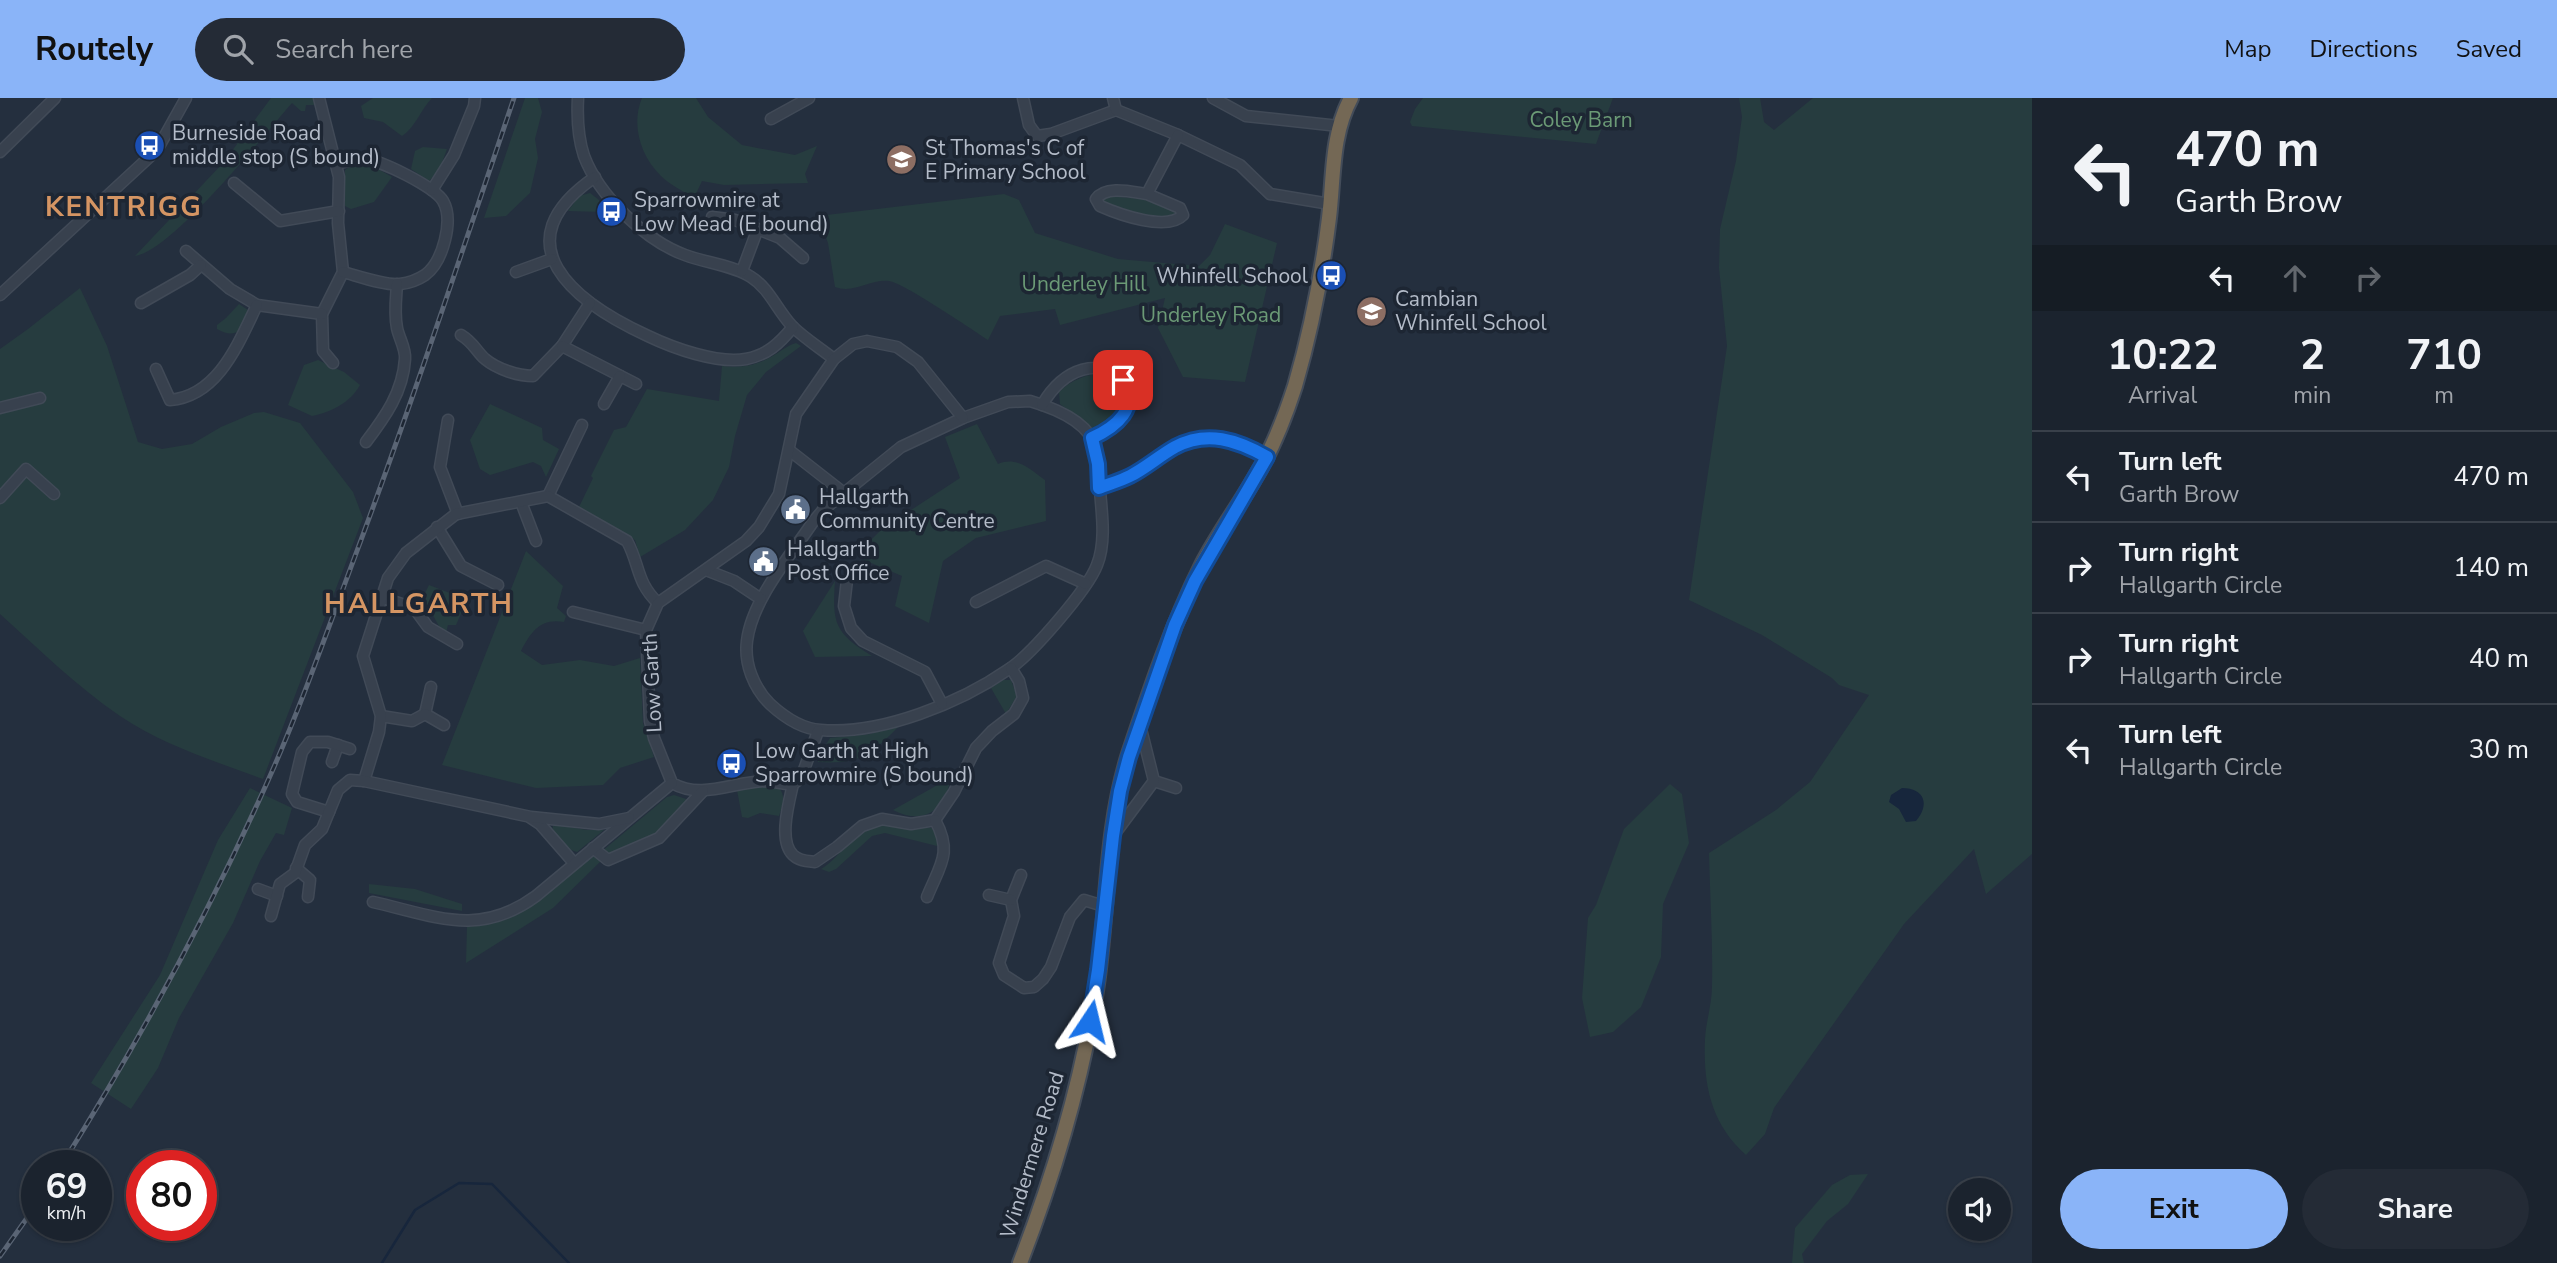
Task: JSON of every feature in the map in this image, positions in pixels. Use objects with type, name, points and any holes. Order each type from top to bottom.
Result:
[{"type":"highway","name":"Windermere Road","points":[[1020,1263],[1054,1171],[1074,1096],[1096,990],[1120,791],[1175,625],[1203,564],[1278,435],[1302,359],[1316,295],[1339,126],[1352,98]]},
{"type":"street","points":[[0,152],[55,98]]},
{"type":"street","points":[[0,295],[157,150],[186,98]]},
{"type":"street","points":[[319,98],[337,163],[343,272],[321,314],[323,351],[333,363]]},
{"type":"street","points":[[432,190],[454,155],[475,98]]},
{"type":"street","points":[[578,98],[579,133],[584,156],[595,177],[620,209],[651,237],[682,254],[741,271],[754,278],[793,327],[834,359]]},
{"type":"street","points":[[771,119],[809,98]]},
{"type":"street","points":[[1023,98],[1030,125],[1037,136],[1051,134],[1116,110],[1178,135],[1240,165],[1270,194],[1330,204]]},
{"type":"street","points":[[1113,98],[1116,110]]},
{"type":"street","points":[[1213,98],[1246,116],[1339,126]]},
{"type":"street","points":[[1147,194],[1178,135]]},
{"type":"street","points":[[337,163],[366,159],[403,173],[432,190],[444,202],[449,228],[439,256],[427,274],[411,282],[397,285],[343,272]]},
{"type":"street","points":[[595,177],[576,190],[561,207],[550,225],[549,242],[552,259],[564,278],[590,303],[634,330],[699,355],[742,360],[763,355],[779,344],[793,327]]},
{"type":"street","points":[[234,183],[280,221],[339,211]]},
{"type":"street","points":[[1110,190],[1147,194],[1180,208],[1183,215],[1170,221],[1129,219],[1100,206],[1096,199],[1099,194],[1110,190]]},
{"type":"street","points":[[712,217],[734,220],[779,238],[803,258]]},
{"type":"street","points":[[741,271],[757,231]]},
{"type":"street","points":[[186,251],[230,289],[257,305],[321,314]]},
{"type":"street","points":[[516,272],[552,259]]},
{"type":"street","points":[[141,303],[190,275],[201,265]]},
{"type":"street","points":[[366,442],[387,414],[398,390],[405,357],[397,326],[397,285]]},
{"type":"street","points":[[461,335],[474,343],[485,359],[520,376],[533,376],[562,346],[590,303]]},
{"type":"street","points":[[156,369],[170,400],[184,399],[198,392],[216,377],[237,347],[257,305]]},
{"type":"street","name":"Low Garth","points":[[672,783],[650,721],[646,630],[658,603],[746,541],[759,527],[779,494],[796,414],[834,359],[853,344],[867,341],[897,347],[918,362],[963,418]]},
{"type":"street","points":[[562,346],[636,384]]},
{"type":"street","points":[[1042,405],[1051,390],[1069,375],[1099,367],[1115,373],[1129,389],[1125,413],[1106,432],[1092,438]]},
{"type":"street","points":[[604,404],[620,376]]},
{"type":"street","points":[[0,408],[40,398]]},
{"type":"street","points":[[1030,401],[1075,421],[1092,438],[1098,464],[1102,546],[1097,565],[1058,621],[1011,668],[942,704],[900,720],[860,729],[818,731],[799,724],[780,713],[754,682],[748,662],[747,640],[761,599],[813,522],[844,492],[901,447],[963,418],[1008,402],[1030,401]]},
{"type":"street","points":[[448,420],[440,467],[458,514]]},
{"type":"street","points":[[548,496],[582,425]]},
{"type":"street","points":[[1099,488],[1130,476],[1177,446],[1199,438],[1225,439],[1254,449],[1267,457]]},
{"type":"street","points":[[789,450],[844,492]]},
{"type":"street","points":[[0,498],[26,469],[54,494]]},
{"type":"street","points":[[365,781],[379,732],[380,716],[363,656],[380,597],[388,578],[406,553],[437,527],[458,514],[548,496],[626,541],[633,552],[638,574],[647,592],[658,603]]},
{"type":"street","points":[[521,502],[536,541]]},
{"type":"street","points":[[437,527],[461,566],[498,585]]},
{"type":"street","points":[[976,602],[1046,566],[1086,584]]},
{"type":"street","points":[[860,568],[846,580],[844,606],[851,628],[863,641],[925,672],[942,704]]},
{"type":"street","points":[[706,570],[734,581],[761,599]]},
{"type":"street","points":[[380,597],[414,608],[428,627],[457,644]]},
{"type":"street","points":[[573,612],[646,630]]},
{"type":"street","points":[[793,784],[787,813],[786,843],[793,855],[802,860],[815,862],[821,859],[862,826],[882,820],[911,824],[935,820],[954,792],[976,748],[1014,714],[1023,698],[1019,681],[1011,668]]},
{"type":"street","points":[[380,716],[412,721],[425,714],[431,687]]},
{"type":"street","points":[[425,714],[444,725]]},
{"type":"street","points":[[1140,725],[1154,781]]},
{"type":"street","points":[[373,902],[460,921],[489,919],[517,909],[672,783],[691,792],[768,780],[793,784],[801,778],[818,731]]},
{"type":"street","points":[[330,812],[297,802],[292,794],[302,752],[310,742],[328,741],[350,749]]},
{"type":"street","points":[[332,762],[338,745]]},
{"type":"street","points":[[271,916],[280,884],[295,873],[305,845],[322,829],[338,790],[350,780],[531,817],[598,824],[629,818]]},
{"type":"street","points":[[1154,781],[1176,788]]},
{"type":"street","points":[[1113,836],[1154,781]]},
{"type":"street","points":[[593,848],[608,860],[653,842],[703,791]]},
{"type":"street","points":[[531,817],[574,863]]},
{"type":"street","points":[[927,897],[946,848],[944,836],[935,820]]},
{"type":"street","points":[[296,868],[310,880],[308,897]]},
{"type":"street","points":[[1021,875],[1011,900],[1014,916],[999,963],[1004,975],[1024,988],[1034,987],[1043,979],[1051,967],[1070,917],[1084,900],[1097,904],[1105,902]]},
{"type":"street","points":[[258,889],[277,896]]},
{"type":"street","points":[[989,895],[1011,900]]},
{"type":"green space","points":[[271,98],[313,98],[315,105],[306,105],[305,111],[301,111],[292,103],[194,213],[152,249],[135,256],[223,163]]},
{"type":"green space","points":[[373,98],[432,98],[411,128],[402,136],[383,122],[364,118],[361,106]]},
{"type":"green space","points":[[525,98],[538,98],[542,112],[535,139],[538,158],[530,193],[506,216],[484,218]]},
{"type":"green space","points":[[642,98],[696,98],[708,117],[742,145],[795,155],[817,146],[805,174],[808,183],[724,185],[702,181],[694,198],[672,185],[648,159],[639,139],[638,129],[637,118]]},
{"type":"green space","name":"Coley Barn","points":[[1423,98],[1613,98],[1596,144],[1412,126],[1410,122],[1415,109]]},
{"type":"green space","points":[[1739,98],[1760,98],[1764,122],[1774,130],[1813,98],[2032,98],[2032,854],[1986,894],[1974,849],[1904,924],[1774,1108],[1765,1134],[1746,1155],[1734,1143],[1717,1117],[1706,1072],[1705,1039],[1712,986],[1709,853],[1776,810],[1810,782],[1869,695],[1839,685],[1762,635],[1689,600],[1727,346],[1719,268],[1720,229],[1736,161],[1742,117]]},
{"type":"green space","points":[[423,147],[447,149],[439,171],[429,181],[411,169],[415,151]]},
{"type":"green space","points":[[367,166],[392,177],[374,202],[351,209],[345,206],[345,170],[349,167]]},
{"type":"green space","points":[[590,193],[599,200],[603,212],[568,211],[579,196]]},
{"type":"green space","points":[[1004,194],[1019,200],[1035,233],[1118,259],[1199,266],[1210,255],[1225,224],[1277,243],[1245,382],[1183,377],[1158,328],[1165,298],[1060,325],[1055,309],[1000,316],[988,340],[896,283],[882,281],[849,289],[835,287],[828,243],[818,216]]},
{"type":"green space","points":[[1104,197],[1144,199],[1176,212],[1175,216],[1129,214],[1104,203]]},
{"type":"green space","points":[[80,288],[107,346],[138,442],[162,449],[192,444],[221,427],[254,413],[264,412],[300,423],[353,492],[363,518],[263,779],[171,744],[120,716],[73,680],[0,614],[0,349]]},
{"type":"green space","points":[[239,304],[248,310],[241,328],[234,333],[217,329],[217,325]]},
{"type":"green space","points":[[796,343],[801,346],[766,372],[747,395],[729,467],[713,500],[685,530],[640,557],[635,540],[579,507],[614,430],[626,427],[647,389],[719,401],[722,366],[753,364]]},
{"type":"green space","points":[[318,360],[344,372],[360,385],[351,397],[339,406],[312,416],[288,405],[304,365]]},
{"type":"green space","points":[[1104,373],[1117,391],[1120,405],[1113,417],[1096,431],[1060,404],[1059,392],[1080,378]]},
{"type":"green space","points":[[490,404],[542,428],[543,440],[559,449],[546,477],[541,466],[533,462],[490,475],[480,469],[470,440]]},
{"type":"green space","points":[[977,424],[998,464],[1017,463],[1045,480],[1046,521],[976,538],[943,561],[929,623],[895,606],[902,576],[864,560],[860,551],[882,529],[960,478],[945,437]]},
{"type":"green space","points":[[526,551],[563,586],[557,608],[566,616],[564,622],[542,624],[521,651],[542,665],[580,660],[614,666],[640,658],[643,723],[654,757],[620,768],[603,785],[536,788],[442,765]]},
{"type":"green space","points":[[835,581],[834,608],[838,626],[850,641],[872,656],[815,657],[803,631]]},
{"type":"green space","points":[[429,585],[455,595],[452,603],[463,609],[456,625],[448,625],[446,633],[430,610],[422,613],[417,609]]},
{"type":"green space","points":[[1003,680],[1011,680],[1017,696],[1006,714],[991,688]]},
{"type":"green space","points":[[900,725],[864,756],[844,762],[818,762],[818,757],[830,738],[870,734]]},
{"type":"green space","points":[[950,778],[944,799],[932,812],[914,816],[893,810]]},
{"type":"green space","points":[[1670,784],[1682,794],[1689,843],[1663,904],[1661,957],[1641,1007],[1613,1032],[1590,1037],[1582,998],[1588,918],[1596,905],[1624,829]]},
{"type":"green space","points":[[766,785],[779,787],[783,794],[779,816],[760,813],[748,818],[742,817],[737,790]]},
{"type":"green space","points":[[250,788],[292,808],[284,835],[276,833],[260,861],[233,923],[179,1018],[158,1068],[131,1109],[91,1083],[160,975],[218,840]]},
{"type":"green space","points":[[674,795],[689,800],[653,838],[613,857],[601,852],[667,797]]},
{"type":"green space","points":[[883,823],[909,828],[933,828],[938,832],[941,847],[885,833],[872,836],[836,869],[829,872],[821,869],[860,832]]},
{"type":"green space","points":[[553,826],[604,830],[577,852],[568,849],[552,831]]},
{"type":"green space","points":[[595,853],[602,860],[553,908],[466,963],[467,926],[504,918],[536,901]]},
{"type":"green space","points":[[369,884],[415,889],[462,904],[462,911],[369,893]]},
{"type":"green space","points":[[1868,1174],[1848,1204],[1827,1221],[1802,1254],[1804,1263],[1792,1263],[1795,1228],[1832,1185],[1850,1175]]},
{"type":"water","points":[[1902,788],[1916,791],[1923,798],[1923,809],[1916,821],[1906,822],[1899,809],[1889,802],[1891,795]]},
{"type":"waterway","points":[[382,1263],[415,1210],[459,1183],[492,1184],[569,1263]]},
{"type":"railway","points":[[71,1150],[170,979],[220,883],[278,758],[393,450],[514,98]]},
{"type":"railway","points":[[0,1256],[21,1226]]},
{"type":"place","name":"Burneside Road middle stop (S bound)","points":[[149,145]]},
{"type":"place","name":"St Thomas's C of E Primary School","points":[[902,160]]},
{"type":"place","name":"Sparrowmire at Low Mead (E bound)","points":[[611,212]]},
{"type":"place","name":"Whinfell School","points":[[1331,276]]},
{"type":"place","name":"Cambian Whinfell School","points":[[1372,311]]},
{"type":"place","name":"Hallgarth Community Centre","points":[[796,509]]},
{"type":"place","name":"Hallgarth Post Office","points":[[764,561]]},
{"type":"place","name":"Low Garth at High Sparrowmire (S bound)","points":[[732,763]]},
{"type":"district","name":"KENTRIGG","points":[[124,207]]},
{"type":"district","name":"HALLGARTH","points":[[419,604]]},
{"type":"route","points":[[1090,1021],[1096,990],[1113,836],[1129,757],[1175,625],[1195,581],[1267,457],[1254,449],[1225,439],[1199,438],[1177,446],[1130,476],[1099,488],[1096,448],[1092,438],[1106,432],[1125,413],[1129,389],[1123,380]]},
{"type":"park label","name":"Underley Hill","points":[[1084,284]]},
{"type":"park label","name":"Underley Road","points":[[1211,315]]}]
